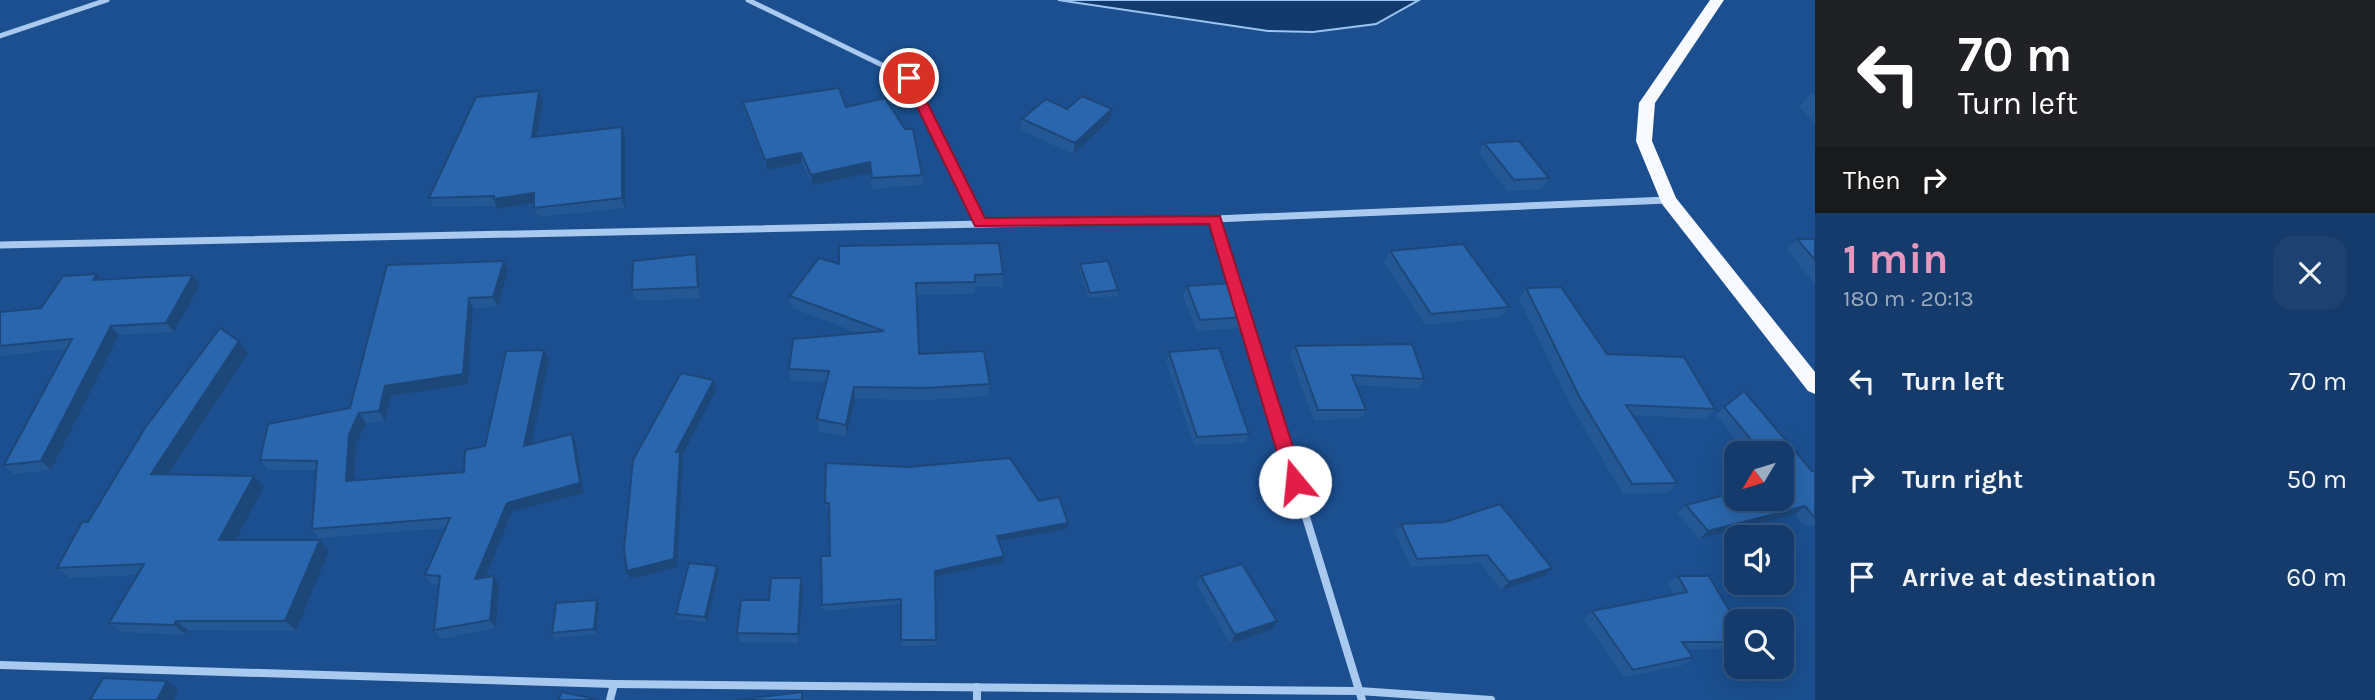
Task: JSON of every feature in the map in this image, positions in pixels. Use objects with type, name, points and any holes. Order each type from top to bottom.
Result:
[{"type":"highway","points":[[1717,0],[1647,103],[1644,141],[1668,200],[1815,386]]},
{"type":"street","points":[[0,36],[107,0]]},
{"type":"street","points":[[748,0],[909,78],[980,223]]},
{"type":"street","points":[[0,245],[1215,219],[1668,200]]},
{"type":"street","points":[[1215,219],[1361,696]]},
{"type":"street","points":[[0,665],[614,684],[977,688],[1491,700]]},
{"type":"street","points":[[610,700],[614,684]]},
{"type":"street","points":[[977,688],[977,700]]},
{"type":"water","points":[[1058,0],[1419,0],[1376,24],[1313,32],[1268,31]]},
{"type":"building","points":[[839,88],[846,107],[885,98],[905,129],[913,129],[922,175],[872,178],[870,162],[811,175],[801,153],[765,160],[743,102]]},
{"type":"building","points":[[539,91],[532,137],[622,127],[622,198],[534,208],[534,193],[494,199],[494,196],[429,198],[476,97]]},
{"type":"building","points":[[1082,96],[1112,109],[1075,143],[1022,119],[1046,99],[1067,109]]},
{"type":"building","points":[[1519,141],[1549,178],[1514,180],[1484,143]]},
{"type":"building","points":[[1797,239],[1815,239],[1815,260]]},
{"type":"building","points":[[999,243],[1003,274],[975,275],[975,282],[916,283],[919,354],[984,351],[990,384],[926,388],[854,387],[846,425],[817,419],[829,371],[789,369],[793,339],[884,331],[790,296],[819,258],[839,264],[839,246]]},
{"type":"building","points":[[1463,244],[1509,307],[1431,314],[1390,251]]},
{"type":"building","points":[[696,254],[698,287],[632,290],[633,261]]},
{"type":"building","points":[[504,261],[493,297],[469,298],[463,374],[385,386],[379,411],[359,413],[349,435],[346,481],[464,472],[465,450],[485,446],[506,351],[544,350],[524,446],[572,434],[580,483],[507,503],[475,579],[494,576],[490,620],[434,630],[440,576],[425,575],[450,518],[312,529],[317,461],[260,460],[268,424],[350,408],[387,265]]},
{"type":"building","points":[[1108,261],[1118,290],[1090,293],[1080,264]]},
{"type":"building","points":[[97,274],[93,280],[193,275],[166,323],[111,326],[41,461],[4,465],[72,339],[0,346],[0,312],[41,308],[63,276]]},
{"type":"building","points":[[1231,283],[1246,317],[1200,320],[1187,286]]},
{"type":"building","points":[[1561,287],[1607,354],[1684,357],[1715,409],[1626,405],[1677,483],[1632,484],[1579,396],[1526,288]]},
{"type":"building","points":[[220,328],[239,341],[151,474],[254,476],[219,540],[320,540],[285,621],[176,621],[174,625],[109,623],[144,564],[57,568],[82,522],[88,522],[145,428]]},
{"type":"building","points":[[1412,344],[1424,379],[1352,375],[1366,410],[1318,410],[1295,346]]},
{"type":"building","points":[[1219,348],[1249,434],[1197,437],[1169,352]]},
{"type":"building","points":[[681,373],[714,380],[676,452],[680,452],[674,559],[627,571],[624,549],[633,460]]},
{"type":"building","points":[[1744,391],[1786,441],[1752,441],[1724,407]]},
{"type":"building","points":[[1794,450],[1812,471],[1815,471],[1815,518],[1805,506],[1794,509]]},
{"type":"building","points":[[1010,458],[1039,501],[1059,497],[1068,523],[997,536],[1004,556],[935,571],[936,640],[901,640],[901,599],[822,605],[821,556],[830,556],[829,503],[825,503],[826,463],[908,467]]},
{"type":"building","points":[[1724,495],[1724,511],[1786,511],[1708,531],[1686,505]]},
{"type":"building","points":[[1500,504],[1552,568],[1509,582],[1487,555],[1417,559],[1401,524],[1445,522]]},
{"type":"building","points":[[689,563],[717,566],[705,617],[676,614]]},
{"type":"building","points":[[1242,564],[1277,621],[1235,635],[1201,576]]},
{"type":"building","points":[[1678,576],[1709,576],[1728,609],[1724,609],[1724,642],[1682,642],[1693,657],[1633,670],[1592,611],[1687,592]]},
{"type":"building","points":[[771,578],[801,578],[798,634],[737,633],[741,600],[769,600]]},
{"type":"building","points":[[597,600],[594,629],[552,633],[556,603]]},
{"type":"building","points":[[103,678],[167,681],[157,700],[90,700]]},
{"type":"building","points":[[562,692],[595,699],[558,700]]},
{"type":"building","points":[[802,692],[802,700],[736,700]]},
{"type":"route","points":[[909,78],[980,223],[1215,219],[1295,482]]}]
